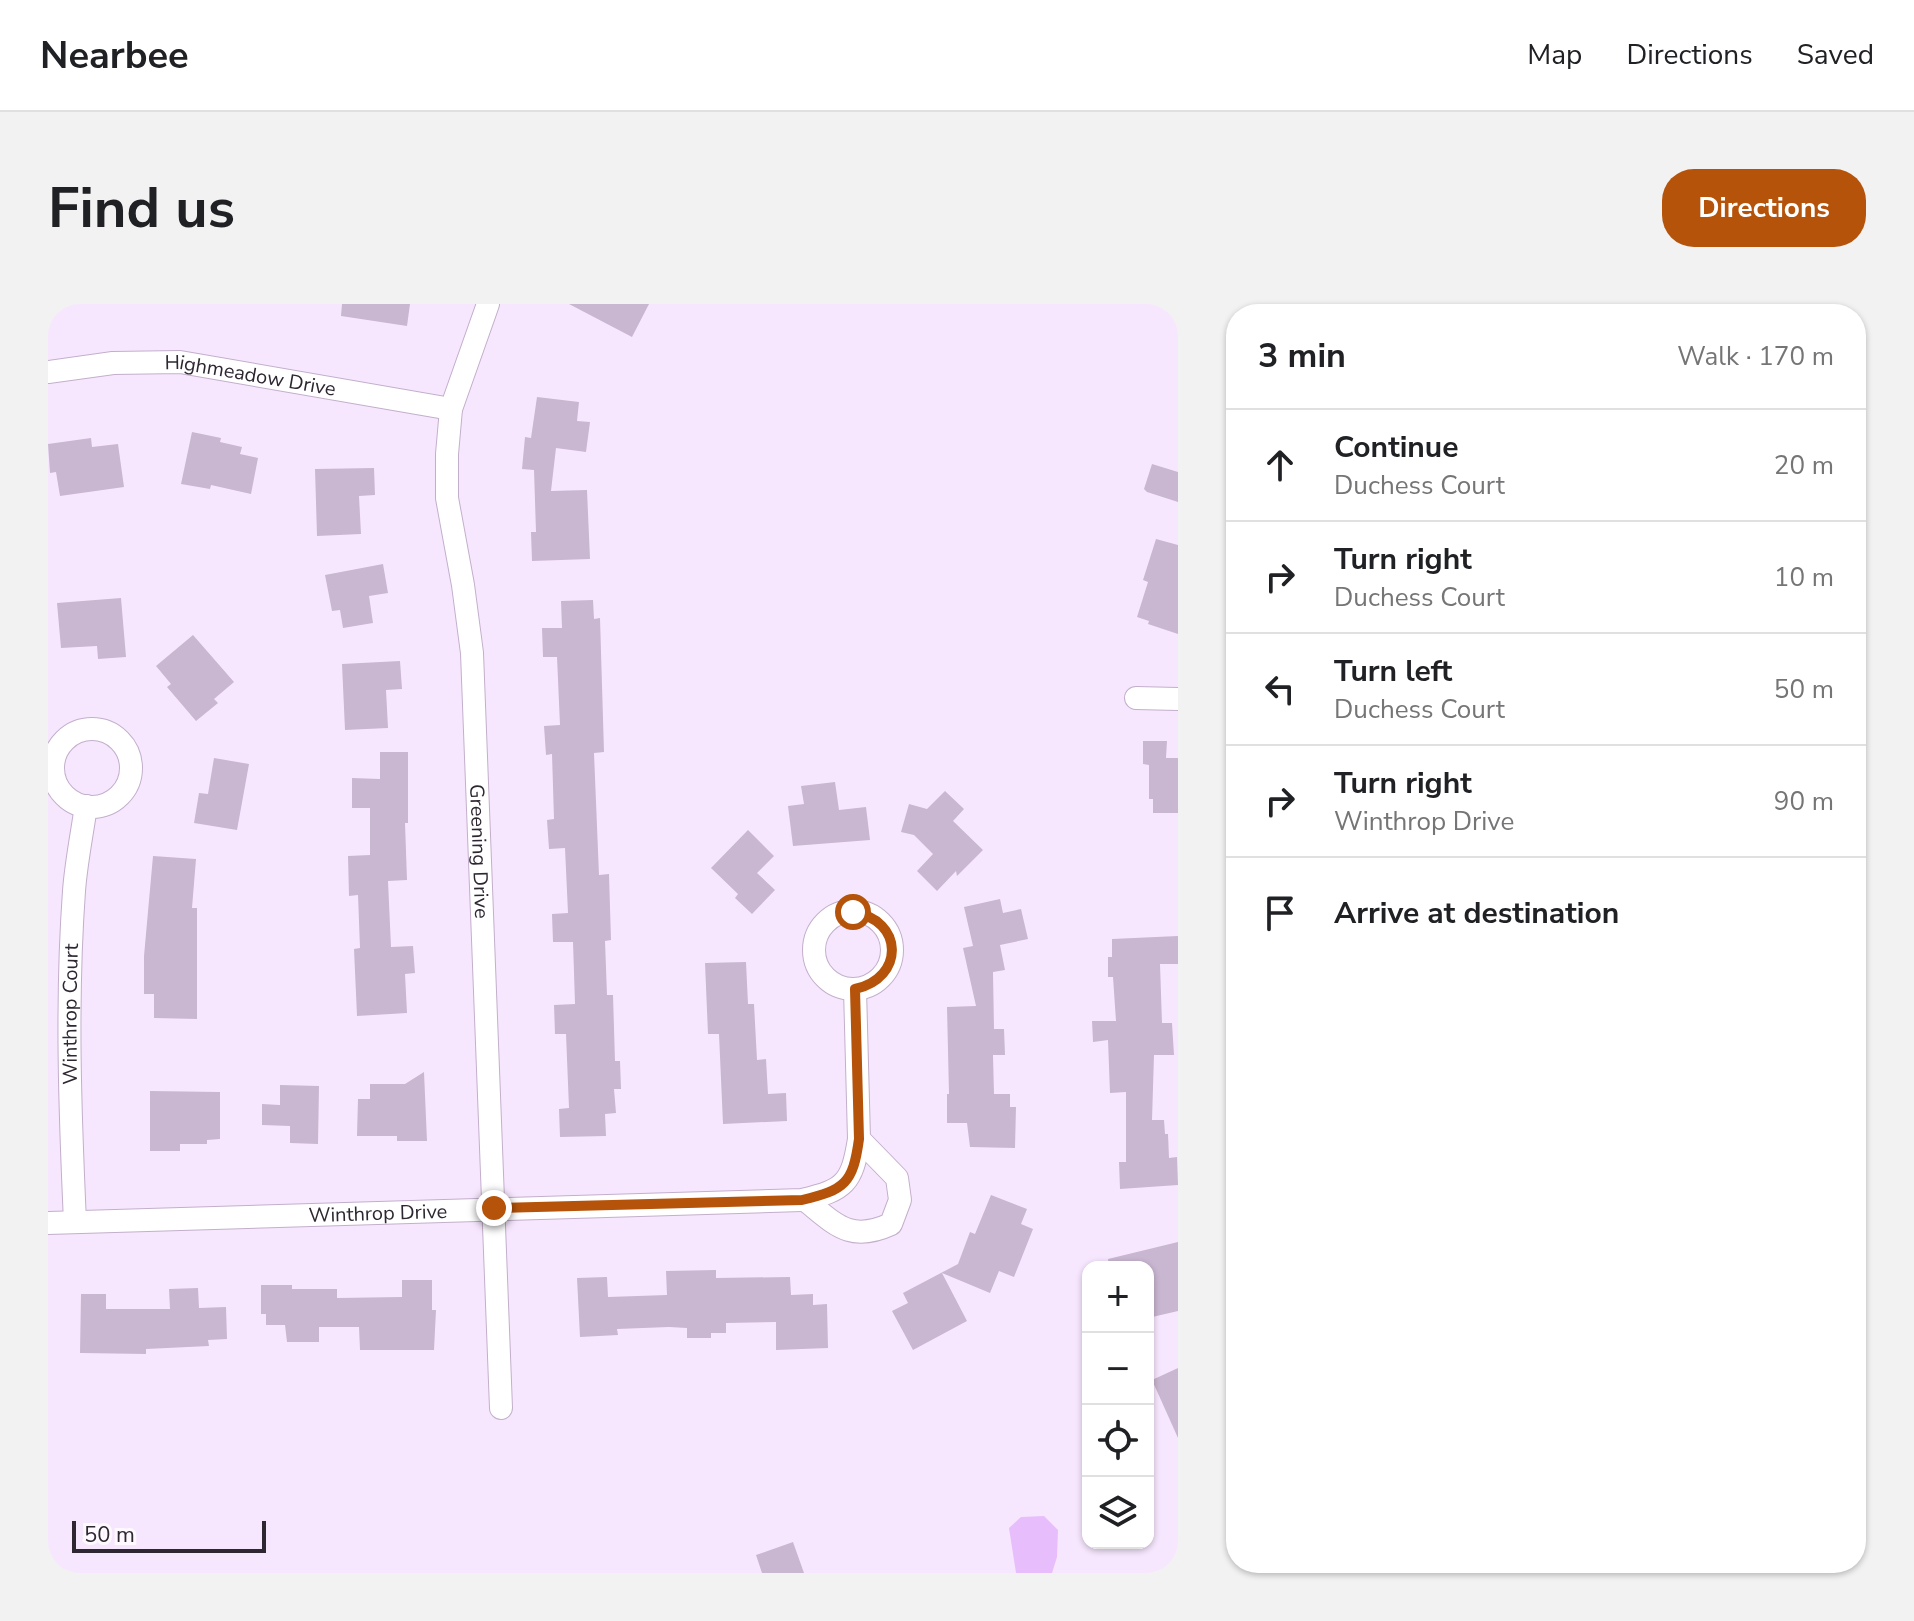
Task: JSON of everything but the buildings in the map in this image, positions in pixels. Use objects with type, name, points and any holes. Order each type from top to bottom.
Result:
[{"type":"street","name":"Greening Drive","points":[[488,304],[451,409],[447,498],[472,653],[501,1408]]},
{"type":"street","name":"Highmeadow Drive","points":[[48,372],[113,363],[180,362],[451,409]]},
{"type":"street","points":[[1136,698],[1178,699]]},
{"type":"street","name":"Winthrop Court","points":[[75,1222],[70,957],[74,888],[86,806]]},
{"type":"street","points":[[805,1200],[843,1231],[877,1231],[891,1224],[900,1200],[897,1178],[859,1139],[855,989]]},
{"type":"street","name":"Winthrop Drive","points":[[48,1223],[805,1200],[829,1194],[848,1180],[856,1161],[859,1139]]},
{"type":"shaded area","points":[[1044,1516],[1058,1530],[1057,1557],[1052,1573],[1016,1573],[1009,1528],[1021,1517]]},
{"type":"route","points":[[494,1208],[802,1200],[829,1194],[848,1180],[856,1161],[859,1139],[855,989],[880,979],[892,956],[892,943],[887,930],[867,914],[853,912]]}]
